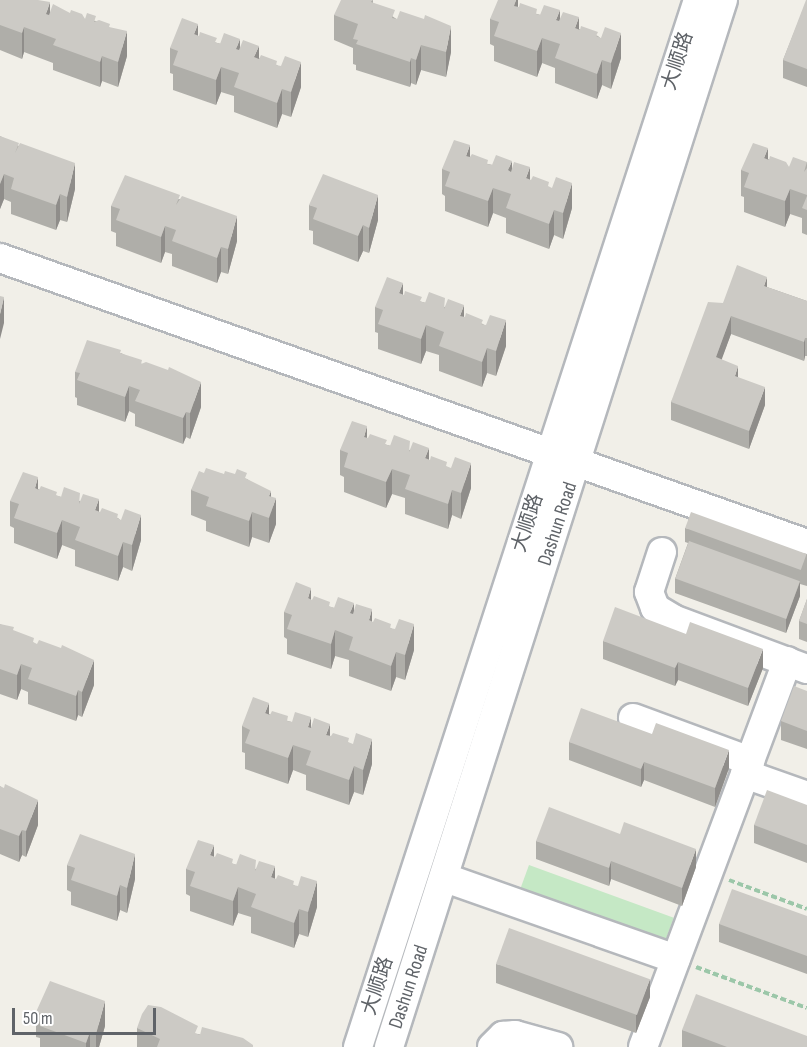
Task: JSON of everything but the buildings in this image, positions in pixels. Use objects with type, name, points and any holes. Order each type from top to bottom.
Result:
[{"type":"street","name":"大顺路","points":[[358,1047],[698,0]]},
{"type":"street","name":"Dashun Road","points":[[389,1047],[579,460],[723,0]]},
{"type":"street","points":[[0,258],[579,460],[807,544]]},
{"type":"street","points":[[643,1047],[748,767],[797,665],[673,619],[655,608],[649,592],[662,552]]},
{"type":"street","points":[[633,718],[748,767],[807,796]]},
{"type":"street","points":[[454,881],[676,960]]},
{"type":"street","points":[[492,1047],[503,1036],[515,1035],[558,1047]]},
{"type":"path","points":[[709,872],[807,909]]},
{"type":"path","points":[[676,960],[807,1008]]},
{"type":"green space","points":[[529,865],[674,918],[662,949],[518,896]]}]
